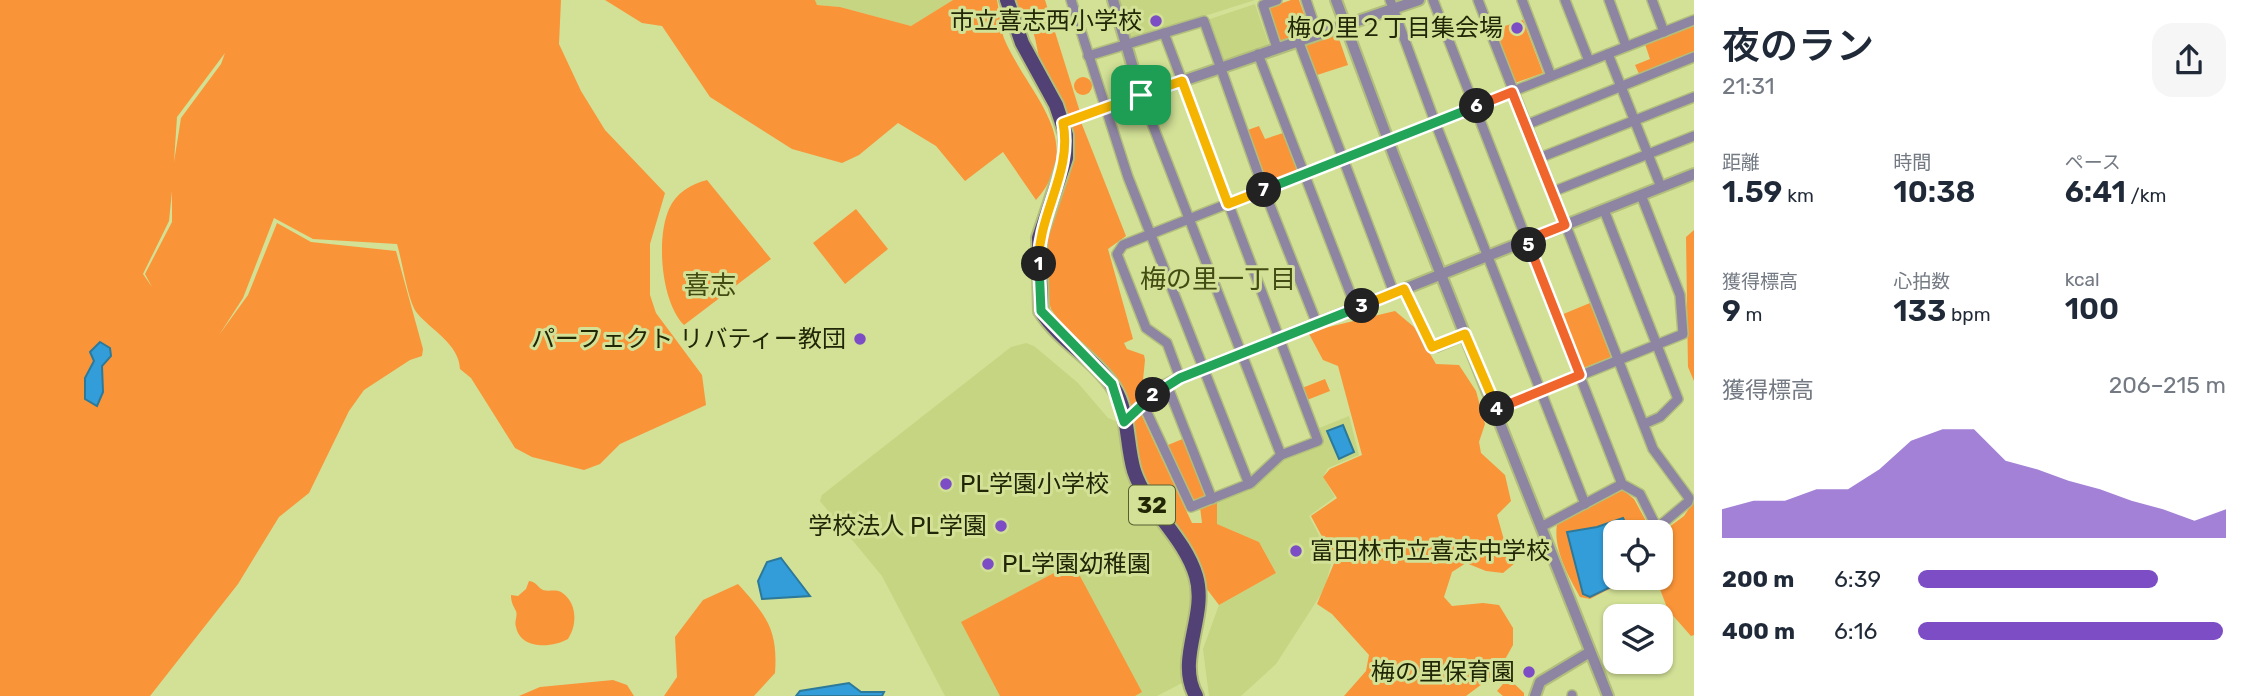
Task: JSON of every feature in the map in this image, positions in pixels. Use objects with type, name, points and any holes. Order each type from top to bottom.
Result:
[{"type":"main road","name":"32","points":[[1007,0],[1022,43],[1063,123],[1066,158],[1038,246],[1041,311],[1112,384],[1140,485],[1184,549],[1197,580],[1200,605],[1189,660],[1189,675],[1196,696]]},
{"type":"street","points":[[1071,0],[1104,108],[1249,484]]},
{"type":"street","points":[[1113,0],[1141,95],[1281,455]]},
{"type":"street","points":[[1277,48],[1263,5],[1278,0]]},
{"type":"street","points":[[1306,0],[1317,33]]},
{"type":"street","points":[[1336,0],[1388,141],[1608,696]]},
{"type":"street","points":[[1063,123],[1345,24],[1392,4],[1419,0]]},
{"type":"street","points":[[1433,0],[1622,484],[1640,494],[1657,528],[1688,502],[1686,492],[1653,449],[1478,0]]},
{"type":"street","points":[[1522,0],[1551,76]]},
{"type":"street","points":[[1565,0],[1589,61]]},
{"type":"street","points":[[1609,0],[1626,46]]},
{"type":"street","points":[[1652,0],[1664,32]]},
{"type":"street","points":[[1392,4],[1434,122],[1585,504]]},
{"type":"street","points":[[1180,378],[1167,343],[1146,328],[1117,254],[1123,245],[1694,20]]},
{"type":"street","points":[[1088,56],[1204,21],[1264,190],[1317,324]]},
{"type":"street","points":[[1143,404],[1191,507],[1249,484],[1281,455],[1318,441],[1164,33]]},
{"type":"street","points":[[1298,40],[1341,159],[1399,291],[1432,347],[1465,334]]},
{"type":"street","points":[[1258,54],[1302,174],[1356,308]]},
{"type":"street","points":[[1608,54],[1661,187]]},
{"type":"street","points":[[1526,125],[1694,57]]},
{"type":"street","points":[[1539,158],[1694,97]]},
{"type":"street","points":[[1552,192],[1694,136]]},
{"type":"street","points":[[1124,422],[1167,385],[1180,378],[1694,174]]},
{"type":"street","points":[[1495,410],[1683,334],[1680,295],[1642,195]]},
{"type":"street","points":[[1604,209],[1678,399],[1660,417],[1644,424]]},
{"type":"street","points":[[1167,385],[1212,499]]},
{"type":"street","points":[[1541,527],[1622,484]]},
{"type":"street","points":[[1535,696],[1541,682],[1590,652]]},
{"type":"shaded area","points":[[0,0],[561,0],[559,44],[581,91],[605,130],[665,193],[650,244],[650,295],[656,313],[702,375],[706,405],[620,444],[600,464],[584,470],[532,457],[515,448],[471,378],[460,369],[450,345],[417,313],[408,291],[397,244],[313,239],[274,218],[243,298],[219,335],[248,295],[277,223],[311,242],[396,251],[423,349],[422,356],[410,360],[364,390],[349,411],[309,493],[279,517],[238,584],[150,696],[0,696]],"holes":[[[225,53],[221,64],[181,118],[174,162],[177,117]],[[172,191],[172,222],[145,274],[152,287],[143,274],[169,221]]]},
{"type":"shaded area","points":[[605,0],[815,0],[817,5],[840,7],[911,26],[953,0],[997,0],[1004,38],[1050,120],[1056,139],[1056,159],[1050,179],[1036,200],[1003,152],[965,181],[936,146],[898,123],[859,155],[842,163],[792,149],[710,97],[662,26],[642,23]]},
{"type":"shaded area","points":[[815,0],[953,0],[911,26],[840,7],[817,5]]},
{"type":"shaded area","points":[[1013,0],[1045,0],[1080,112],[1068,117],[1042,67],[1029,24],[1017,14]]},
{"type":"shaded area","name":"市立喜志西小学校","points":[[1117,0],[1255,0],[1129,40]]},
{"type":"shaded area","points":[[1299,0],[1310,31],[1280,41],[1268,8]]},
{"type":"shaded area","points":[[1255,4],[1269,45],[1221,61],[1207,20]]},
{"type":"shaded area","points":[[1523,20],[1543,73],[1512,84],[1493,30]]},
{"type":"shaded area","points":[[1694,24],[1694,53],[1640,76],[1635,65],[1650,59],[1645,44]]},
{"type":"shaded area","points":[[1337,33],[1348,65],[1314,76],[1304,44]]},
{"type":"shaded area","points":[[1083,77],[1089,80],[1092,86],[1089,92],[1083,95],[1077,92],[1074,86],[1077,80]]},
{"type":"shaded area","points":[[1072,122],[1081,122],[1126,236],[1108,249],[1133,339],[1124,343],[1127,349],[1144,355],[1145,360],[1141,400],[1128,411],[1098,364],[1051,309],[1044,285],[1041,256],[1053,209],[1068,179],[1074,154]]},
{"type":"shaded area","points":[[1259,126],[1265,139],[1283,133],[1298,171],[1265,185],[1245,131]]},
{"type":"shaded area","points":[[707,180],[771,259],[684,325],[676,315],[666,286],[662,252],[665,221],[669,209],[680,194]]},
{"type":"shaded area","points":[[856,209],[888,249],[845,284],[813,243]]},
{"type":"shaded area","points":[[1694,230],[1694,381],[1688,367],[1686,237]]},
{"type":"shaded area","points":[[1590,303],[1611,357],[1581,369],[1561,315]]},
{"type":"shaded area","points":[[1395,311],[1414,327],[1436,364],[1459,365],[1476,391],[1485,424],[1479,442],[1481,453],[1505,475],[1511,501],[1497,515],[1504,540],[1514,549],[1515,563],[1503,573],[1486,571],[1466,563],[1452,572],[1444,597],[1452,606],[1483,603],[1499,605],[1513,628],[1513,645],[1498,672],[1466,696],[1344,696],[1366,671],[1369,655],[1332,614],[1317,604],[1335,561],[1311,516],[1337,498],[1323,477],[1330,469],[1362,455],[1338,366],[1323,360],[1308,332]]},
{"type":"shaded area","name":"学校法人 PL学園","points":[[1026,343],[1034,346],[1078,383],[1108,418],[1121,423],[1122,452],[1135,491],[1179,551],[1191,581],[1194,605],[1184,682],[1157,696],[945,696],[882,576],[820,501],[822,495],[1011,347]]},
{"type":"shaded area","points":[[1325,379],[1330,391],[1307,400],[1302,388]]},
{"type":"shaded area","points":[[1141,414],[1192,523],[1202,523],[1200,507],[1217,502],[1217,524],[1259,542],[1276,573],[1219,605],[1203,584],[1142,481],[1128,426]]},
{"type":"shaded area","name":"富田林市立喜志中学校","points":[[1349,416],[1359,455],[1328,468],[1323,477],[1335,497],[1309,516],[1332,560],[1325,588],[1276,664],[1241,696],[1209,696],[1203,649],[1219,605],[1276,573],[1259,542],[1217,524],[1217,502],[1250,488],[1281,458],[1321,442],[1317,429]]},
{"type":"shaded area","points":[[1185,438],[1206,496],[1192,501],[1168,445]]},
{"type":"shaded area","points":[[1623,490],[1634,499],[1645,520],[1603,520],[1603,590],[1608,590],[1590,599],[1580,597],[1562,562],[1557,543],[1557,524]]},
{"type":"shaded area","points":[[1694,501],[1694,635],[1691,636],[1673,616],[1673,604],[1666,604],[1660,590],[1673,590],[1673,524],[1684,516]]},
{"type":"shaded area","points":[[1073,563],[1142,692],[1135,696],[1000,696],[961,622]]},
{"type":"shaded area","points":[[529,581],[543,590],[561,592],[570,601],[574,620],[568,639],[554,644],[538,645],[524,640],[519,634],[511,595],[518,596],[526,589]]},
{"type":"shaded area","points":[[738,584],[768,624],[775,645],[775,673],[754,696],[664,696],[677,677],[675,637],[703,600]]},
{"type":"shaded area","points":[[1508,678],[1524,696],[1503,696],[1497,691]]},
{"type":"shaded area","points":[[613,680],[627,685],[634,696],[519,696],[540,687]]},
{"type":"water","points":[[100,342],[110,348],[111,356],[102,366],[103,392],[97,406],[85,399],[85,378],[94,361],[90,352]]},
{"type":"water","points":[[1343,425],[1354,452],[1339,459],[1327,431]]},
{"type":"water","points":[[1603,525],[1604,590],[1590,597],[1583,594],[1567,532]]},
{"type":"water","points":[[781,558],[810,596],[762,599],[758,581],[767,562]]},
{"type":"water","points":[[849,683],[861,692],[884,692],[882,696],[796,696],[800,691]]},
{"type":"place","name":"市立喜志西小学校","points":[[1156,21]]},
{"type":"place","name":"梅の里２丁目集会場","points":[[1517,28]]},
{"type":"place","name":"パーフェクト リバティー教団","points":[[860,339]]},
{"type":"place","name":"PL学園小学校","points":[[946,484]]},
{"type":"place","name":"学校法人 PL学園","points":[[1001,526]]},
{"type":"place","name":"富田林市立喜志中学校","points":[[1296,551]]},
{"type":"place","name":"PL学園幼稚園","points":[[988,564]]},
{"type":"place","name":"梅の里保育園","points":[[1529,672]]},
{"type":"district","name":"梅の里一丁目","points":[[1218,279]]},
{"type":"district","name":"喜志","points":[[710,285]]},
{"type":"route","points":[[1182,81],[1228,204],[1512,92],[1565,225],[1527,240],[1580,375],[1495,410],[1465,334],[1437,346],[1430,346],[1404,289],[1180,378],[1160,388],[1124,422],[1122,407],[1112,384],[1041,311],[1038,246],[1066,158],[1063,123],[1141,95],[1182,81]]}]
